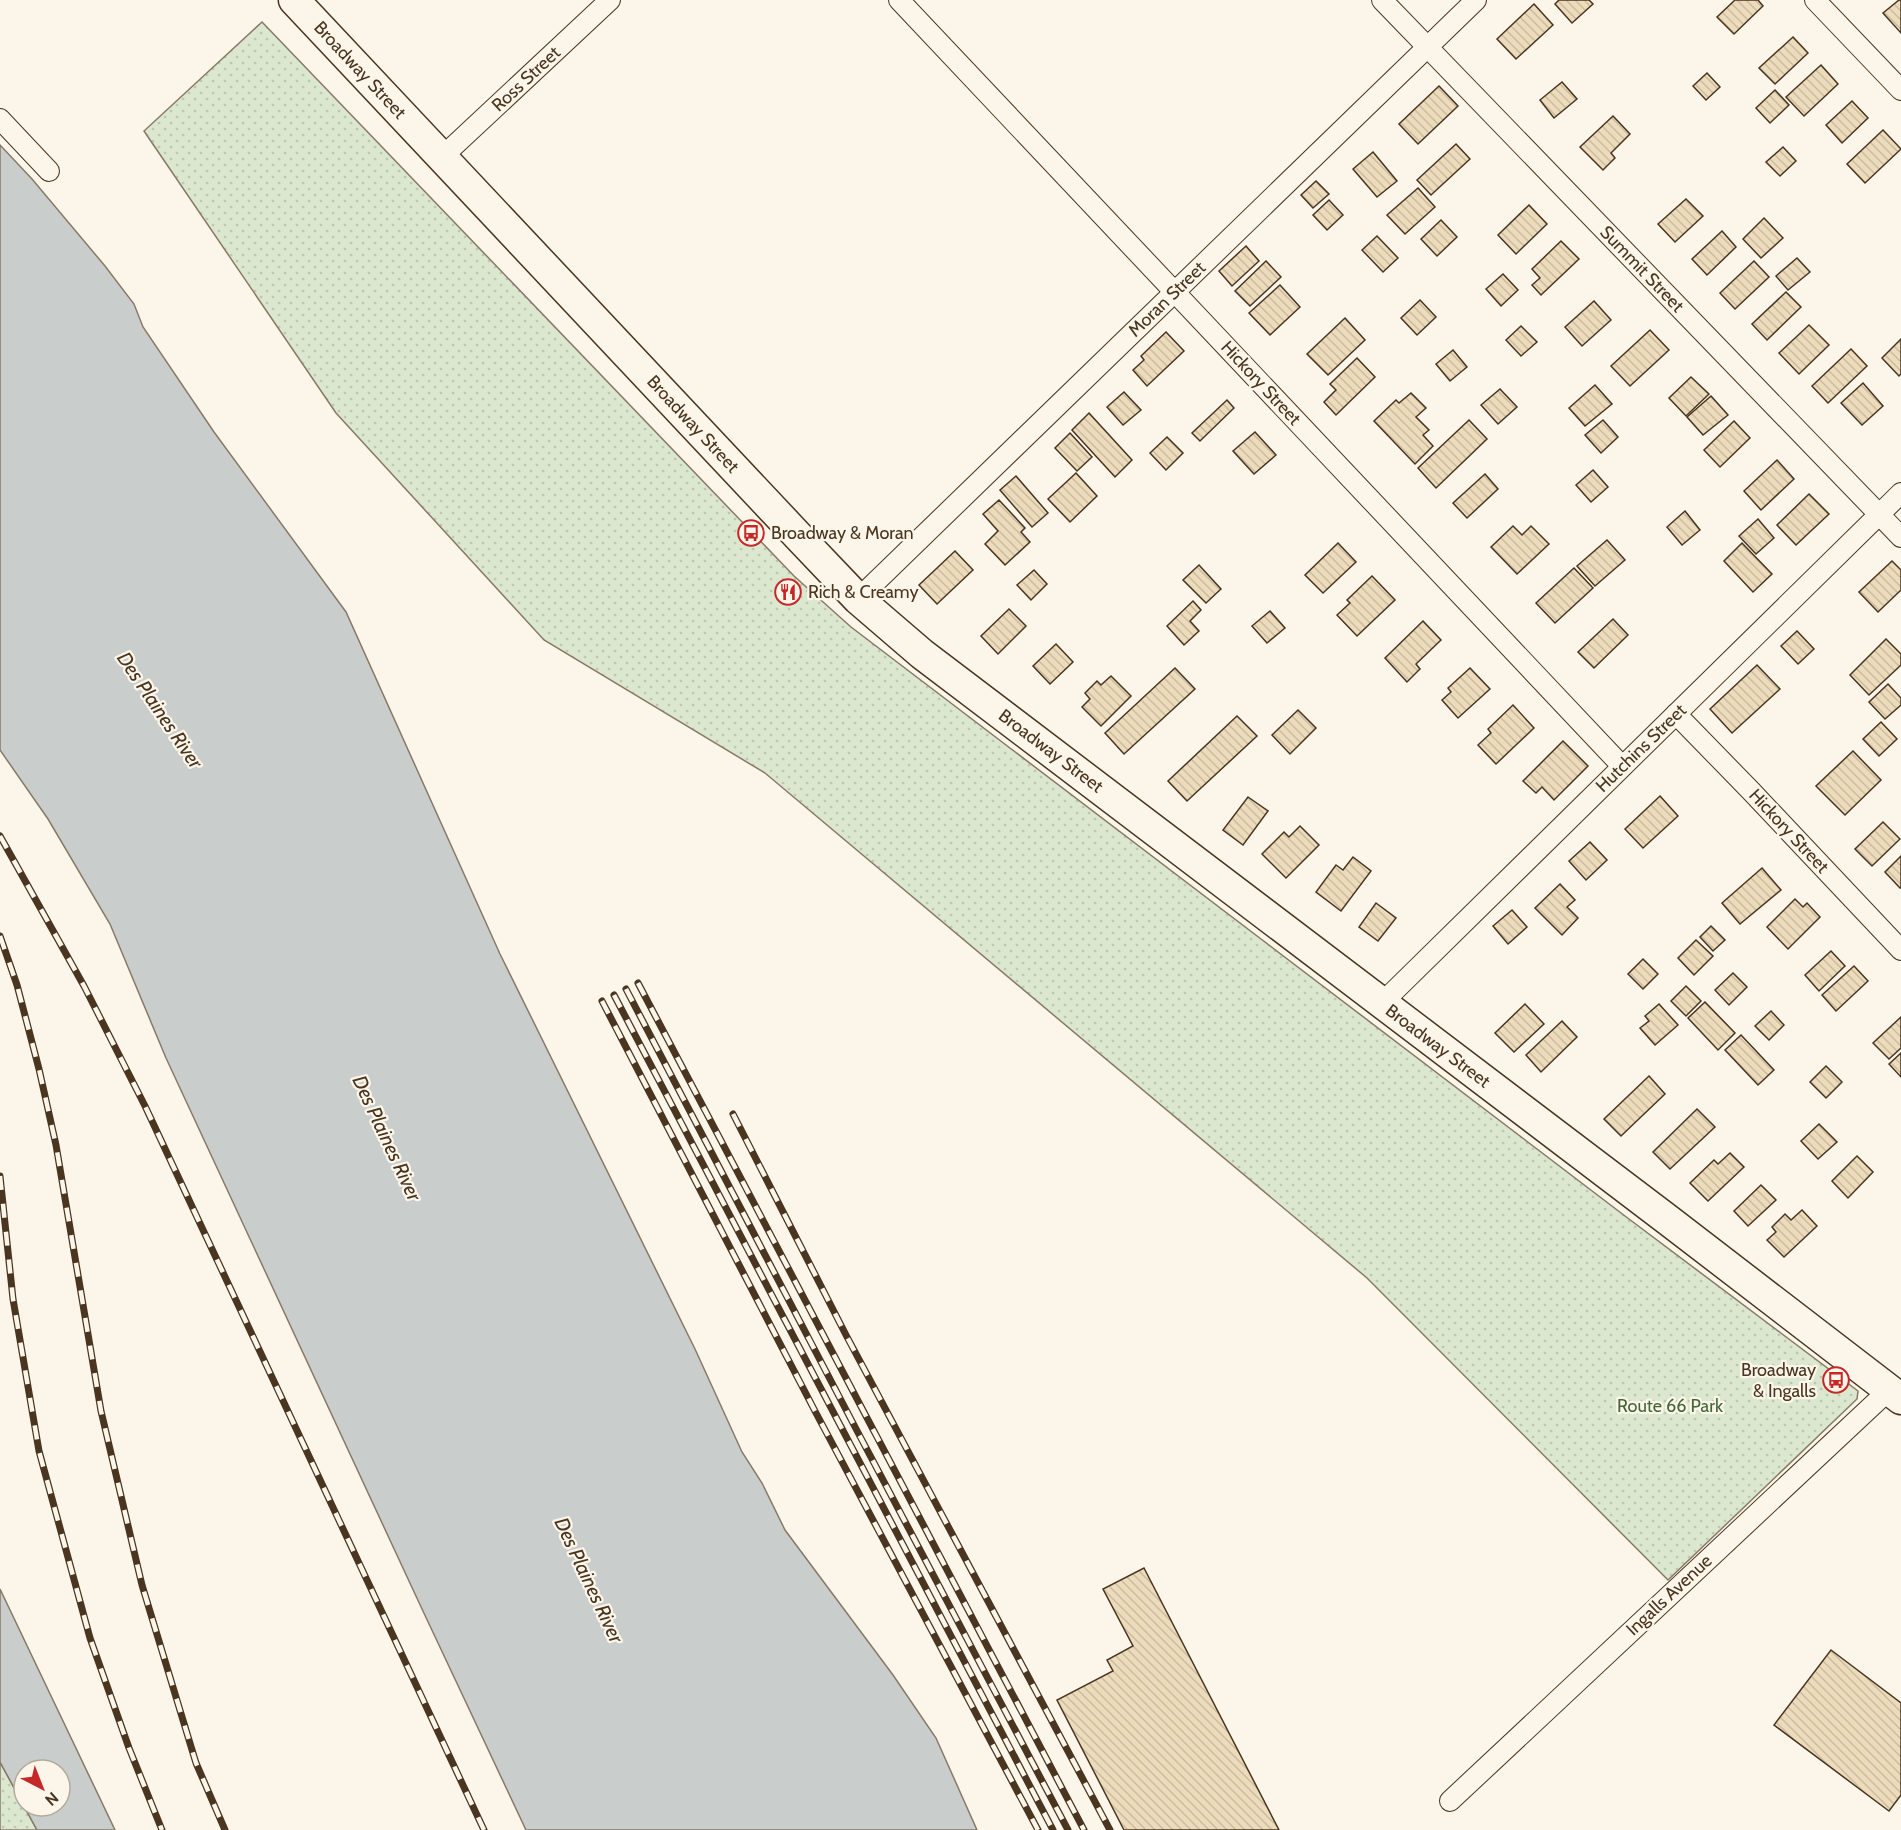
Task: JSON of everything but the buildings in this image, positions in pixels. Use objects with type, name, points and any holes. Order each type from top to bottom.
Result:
[{"type":"main road","name":"Broadway Street","points":[[294,0],[858,599],[922,654],[1895,1394]]},
{"type":"street","name":"Ross Street","points":[[442,157],[610,0]]},
{"type":"street","name":"Hickory Street","points":[[899,0],[1623,766]]},
{"type":"street","name":"Summit Street","points":[[1382,0],[1901,537]]},
{"type":"street","name":"Moran Street","points":[[858,599],[1476,0]]},
{"type":"street","points":[[1815,0],[1901,90]]},
{"type":"street","points":[[0,119],[49,171]]},
{"type":"street","name":"Hutchins Street","points":[[1382,1003],[1901,493]]},
{"type":"street","name":"Hickory Street","points":[[1676,714],[1901,950]]},
{"type":"street","name":"Ingalls Avenue","points":[[1450,1801],[1895,1394]]},
{"type":"green space","name":"Route 66 Park","points":[[262,22],[794,576],[851,627],[1858,1391],[1857,1399],[1668,1580],[1367,1278],[765,773],[544,640],[336,413],[144,131]]},
{"type":"green space","points":[[0,1762],[12,1784],[12,1818],[30,1818],[37,1830],[0,1830]]},
{"type":"water","name":"Des Plaines River","points":[[0,145],[32,179],[134,304],[143,327],[214,432],[346,612],[500,954],[695,1349],[742,1452],[762,1483],[785,1530],[893,1675],[936,1738],[977,1830],[526,1830],[166,1058],[110,924],[48,819],[0,750]]},
{"type":"water","points":[[0,1589],[115,1830],[37,1830],[30,1818],[72,1818],[72,1758],[12,1758],[12,1784],[0,1762]]},
{"type":"railway","points":[[0,836],[84,986],[145,1106],[484,1830]]},
{"type":"railway","points":[[0,936],[17,985],[56,1145],[101,1411],[142,1585],[196,1763],[225,1830]]},
{"type":"railway","points":[[638,983],[1084,1830]]},
{"type":"railway","points":[[626,989],[1068,1830]]},
{"type":"railway","points":[[614,995],[1053,1830]]},
{"type":"railway","points":[[602,1001],[816,1413],[1038,1830]]},
{"type":"railway","points":[[733,1114],[846,1335],[1110,1830]]},
{"type":"railway","points":[[0,1176],[13,1299],[39,1451],[90,1638],[129,1748],[162,1830]]},
{"type":"place","name":"Broadway & Moran","points":[[751,533]]},
{"type":"place","name":"Rich & Creamy","points":[[788,592]]},
{"type":"place","name":"Broadway & Ingalls","points":[[1836,1380]]}]
